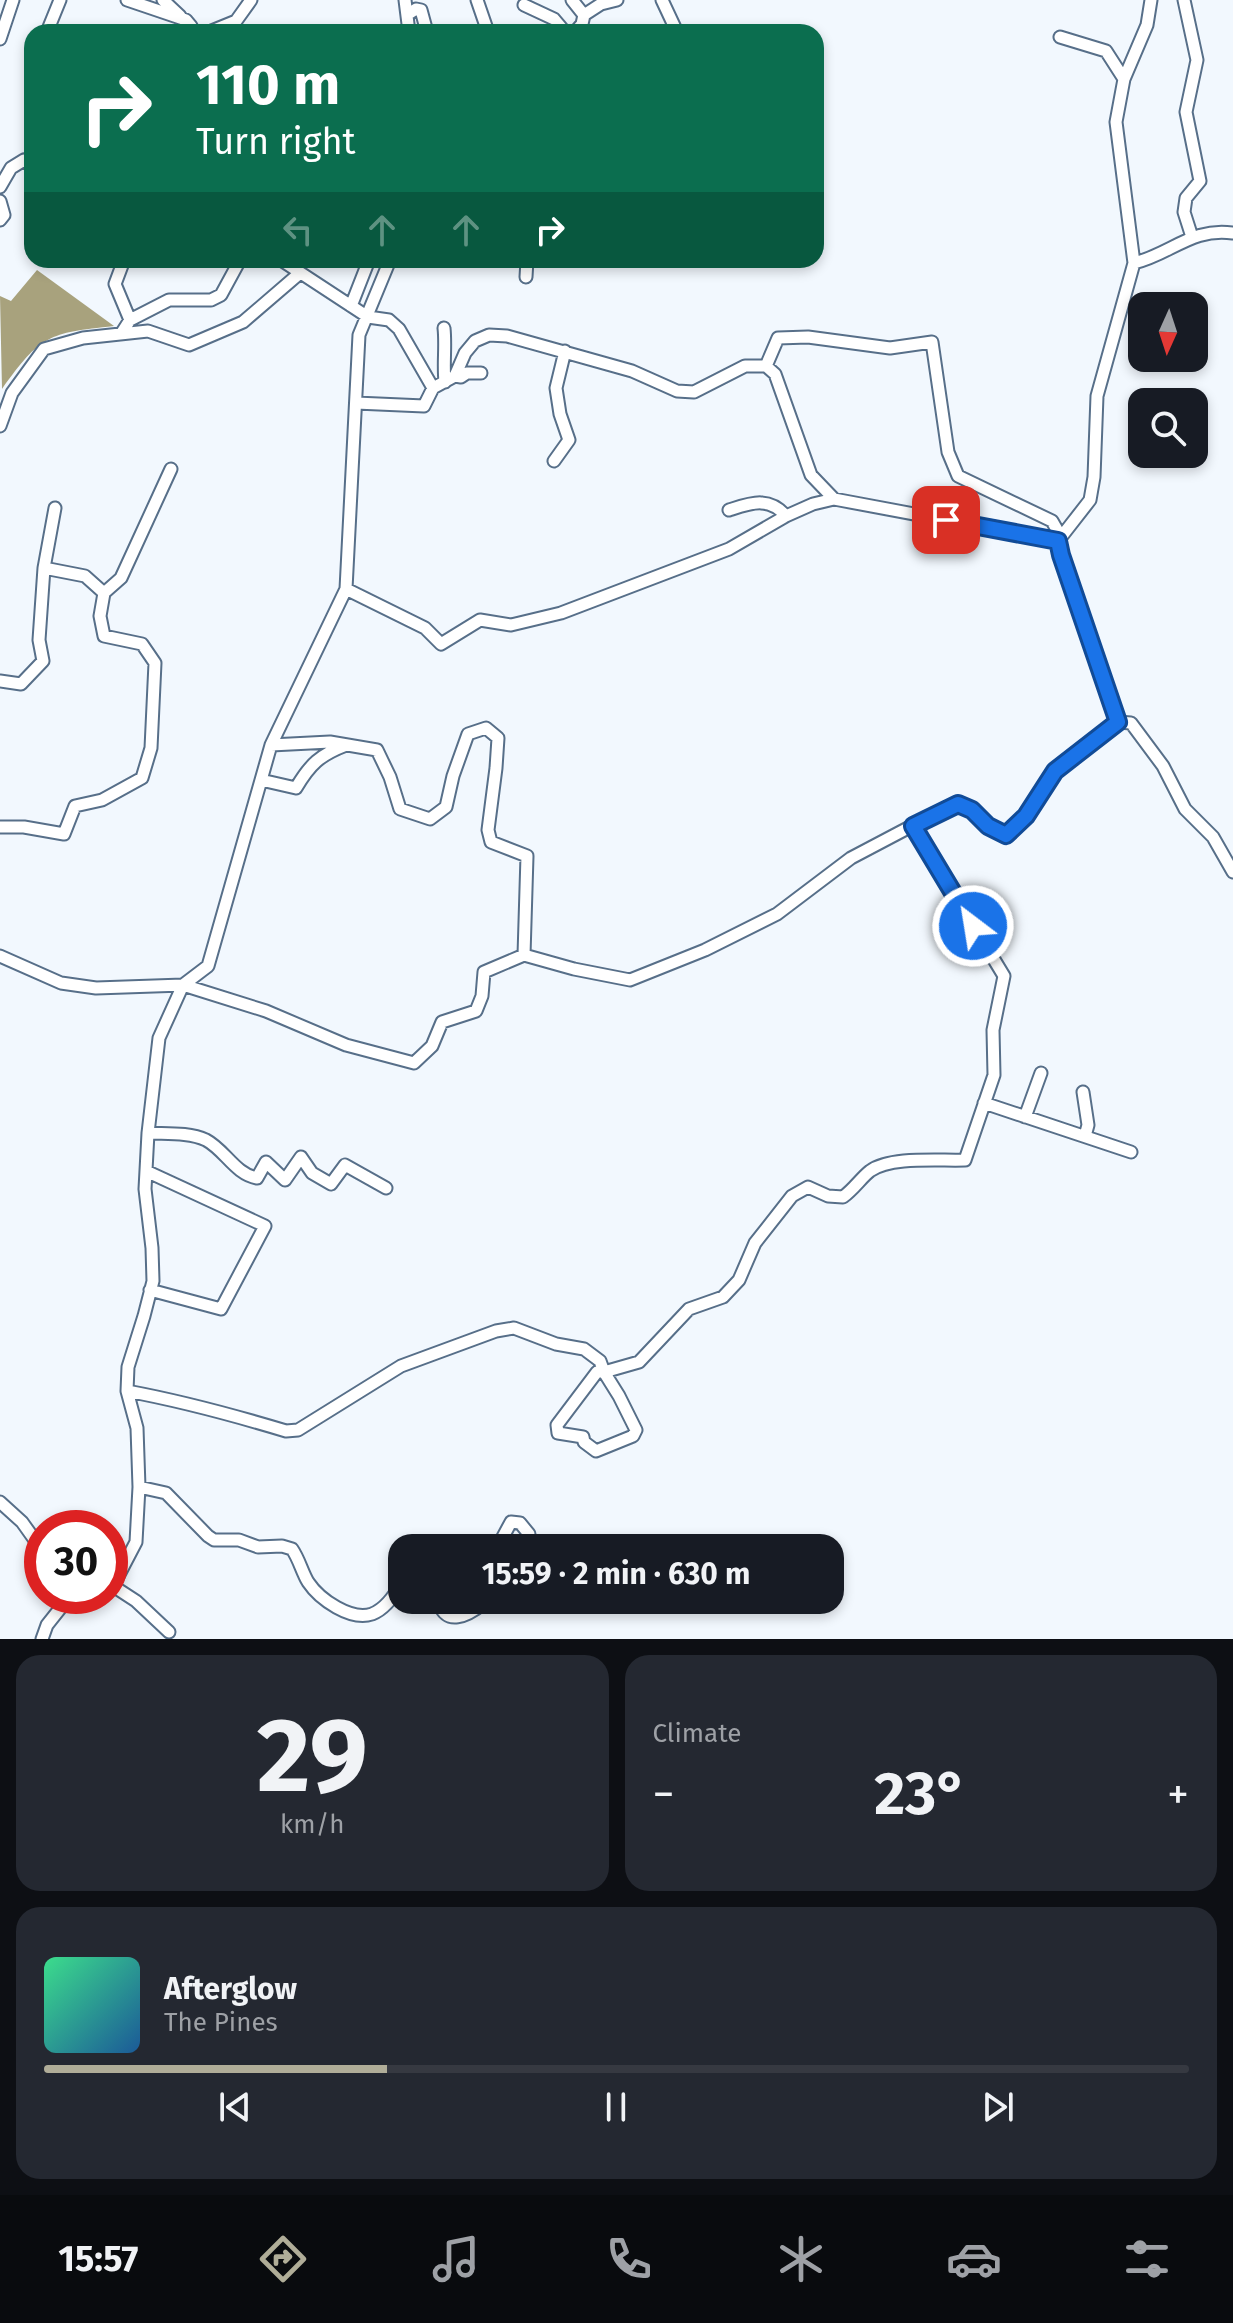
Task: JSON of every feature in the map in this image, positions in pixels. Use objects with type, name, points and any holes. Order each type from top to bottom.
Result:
[{"type":"street","points":[[0,39],[13,0]]},
{"type":"street","points":[[50,24],[60,0]]},
{"type":"street","points":[[127,0],[186,20]]},
{"type":"street","points":[[163,0],[189,24]]},
{"type":"street","points":[[229,24],[236,21],[251,0]]},
{"type":"street","points":[[405,0],[408,24]]},
{"type":"street","points":[[477,0],[485,24]]},
{"type":"street","points":[[572,0],[584,15]]},
{"type":"street","points":[[582,24],[584,15],[603,2],[617,0]]},
{"type":"street","points":[[662,0],[673,24]]},
{"type":"street","points":[[1059,538],[1090,500],[1094,477],[1097,396],[1134,263],[1116,122],[1124,79],[1147,25],[1151,0]]},
{"type":"street","points":[[1184,0],[1197,60],[1186,112],[1200,181],[1186,198],[1184,212],[1192,237]]},
{"type":"street","points":[[524,5],[558,24]]},
{"type":"street","points":[[407,15],[416,9],[421,10],[425,24]]},
{"type":"street","points":[[1060,37],[1106,51],[1124,79]]},
{"type":"street","points":[[0,187],[11,168],[24,160]]},
{"type":"street","points":[[0,201],[4,215],[0,220]]},
{"type":"street","points":[[1134,263],[1150,259],[1201,233],[1233,233]]},
{"type":"street","points":[[121,268],[115,284],[130,320]]},
{"type":"street","points":[[121,334],[130,320],[169,300],[211,300],[221,295],[236,268]]},
{"type":"street","points":[[293,268],[368,317],[389,320],[399,329],[433,388]]},
{"type":"street","points":[[351,306],[366,268]]},
{"type":"street","points":[[128,1557],[136,1542],[139,1487],[137,1428],[127,1391],[128,1367],[153,1281],[145,1189],[159,1038],[183,985],[208,966],[271,745],[346,589],[359,335],[387,268]]},
{"type":"street","points":[[526,277],[527,268]]},
{"type":"street","points":[[0,426],[12,393],[44,349],[83,338],[148,331],[189,345],[243,322],[300,273]]},
{"type":"street","points":[[444,328],[446,346],[443,363],[450,379]]},
{"type":"street","points":[[450,379],[475,341],[489,335],[507,336],[565,351],[632,371],[677,391],[694,392],[745,366],[766,366],[775,374],[811,475],[834,499]]},
{"type":"street","points":[[766,366],[778,338],[808,337],[890,348],[932,342],[948,452],[958,476],[1052,521],[1118,722]]},
{"type":"street","points":[[554,461],[569,440],[560,414],[556,388],[565,351]]},
{"type":"street","points":[[356,403],[424,406],[433,388],[467,373],[481,373]]},
{"type":"street","points":[[0,827],[24,827],[64,834],[75,806],[102,800],[142,778],[151,748],[155,663],[142,644],[104,636],[100,616],[104,593],[121,578],[171,469]]},
{"type":"street","points":[[346,589],[425,628],[441,644],[480,620],[511,625],[561,613],[729,549],[786,516],[834,499],[1059,538]]},
{"type":"street","points":[[729,510],[759,501],[778,507],[786,516]]},
{"type":"street","points":[[0,681],[21,684],[43,661],[39,640],[44,568],[55,508]]},
{"type":"street","points":[[44,568],[85,576],[104,593]]},
{"type":"street","points":[[0,956],[61,983],[73,985],[96,988],[183,985],[266,1011],[346,1045],[414,1063],[432,1046],[442,1022],[476,1011],[482,996],[484,972],[524,955],[630,980],[705,950],[777,914],[851,858],[958,804],[972,810],[988,826],[1006,835],[1026,816],[1055,771],[1118,722],[1131,723],[1163,766],[1185,809],[1213,837],[1233,872]]},
{"type":"street","points":[[271,745],[330,742],[377,750],[400,809],[430,819],[446,807],[468,734],[486,728],[498,738],[488,830],[491,842],[527,856],[524,955]]},
{"type":"street","points":[[261,780],[296,788],[305,772],[324,753],[347,745]]},
{"type":"street","points":[[127,1391],[204,1407],[286,1431],[298,1430],[401,1366],[496,1331],[514,1328],[556,1344],[584,1349],[600,1361],[604,1372],[636,1430],[633,1436],[596,1451],[584,1442],[583,1437],[558,1433],[557,1425],[597,1372],[604,1372],[639,1362],[689,1309],[723,1297],[739,1280],[755,1243],[792,1196],[808,1187],[828,1196],[843,1197],[856,1188],[870,1171],[890,1162],[965,1160],[994,1075],[993,1030],[1004,976],[913,826]]},
{"type":"street","points":[[1025,1117],[1041,1073]]},
{"type":"street","points":[[1083,1092],[1088,1125],[1085,1136]]},
{"type":"street","points":[[984,1103],[1131,1152]]},
{"type":"street","points":[[148,1133],[195,1136],[207,1140],[248,1176],[257,1178],[266,1162],[285,1180],[301,1157],[312,1173],[331,1184],[345,1165],[386,1188]]},
{"type":"street","points":[[146,1171],[265,1226],[221,1309],[150,1290]]},
{"type":"street","points":[[139,1487],[166,1493],[214,1540],[239,1540],[258,1547],[282,1546],[292,1549],[309,1583],[326,1601],[348,1613],[373,1614],[388,1601]]},
{"type":"street","points":[[0,1502],[24,1525]]},
{"type":"street","points":[[505,1534],[511,1522],[520,1523],[529,1534]]},
{"type":"street","points":[[128,1596],[169,1632]]},
{"type":"street","points":[[42,1639],[56,1614]]},
{"type":"street","points":[[445,1614],[457,1617],[468,1614]]},
{"type":"shaded area","points":[[37,270],[114,326],[74,331],[48,340],[27,357],[2,389],[0,296],[11,301]]},
{"type":"route","points":[[946,520],[1058,541],[1118,722],[1055,771],[1026,816],[1006,835],[988,826],[972,810],[958,804],[913,826],[973,926]]}]
